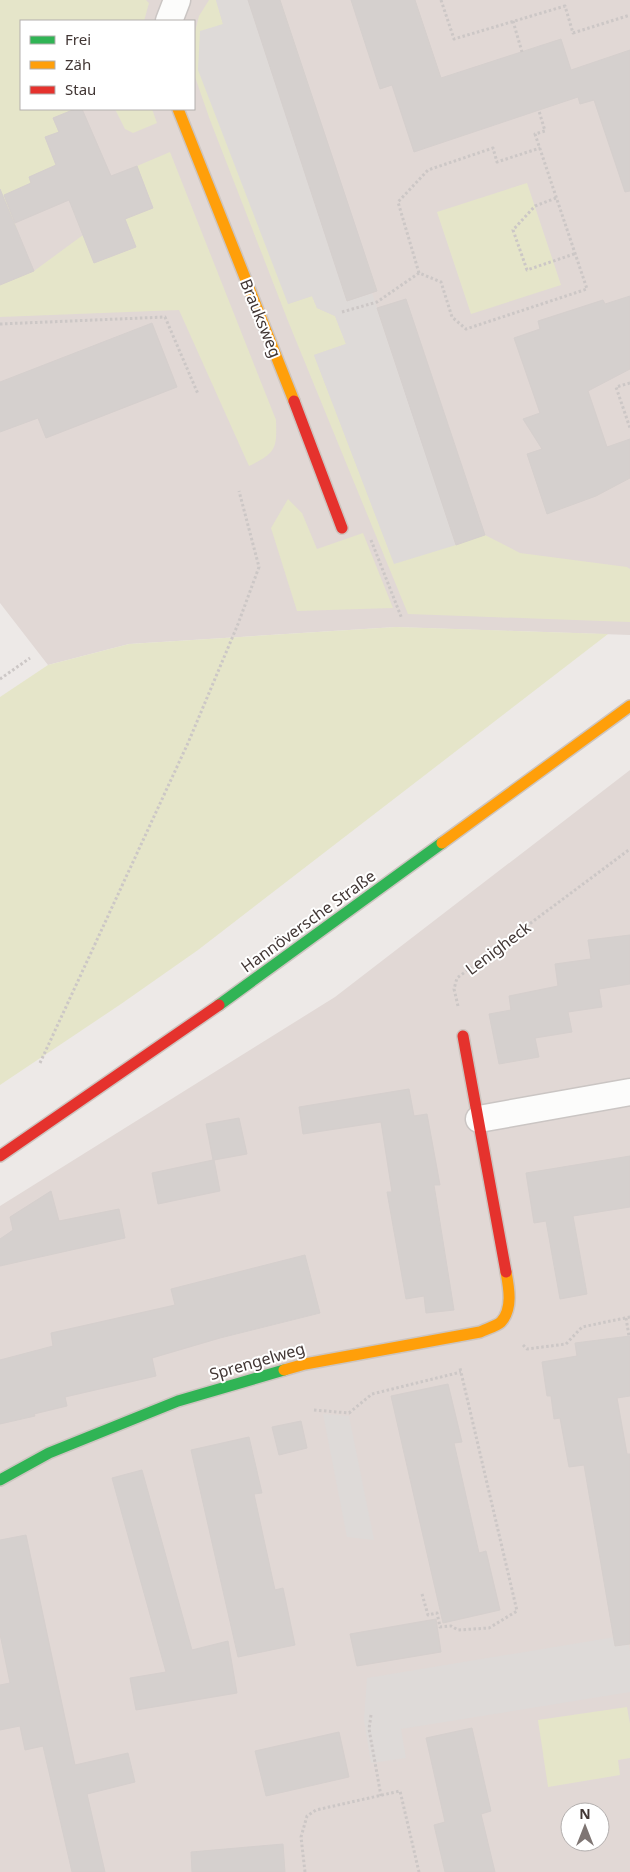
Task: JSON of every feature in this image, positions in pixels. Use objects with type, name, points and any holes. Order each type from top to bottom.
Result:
[{"type":"street","points":[[169,20],[177,0]]},
{"type":"street","name":"Brauksweg","points":[[178,110],[318,462],[342,528]]},
{"type":"street","name":"Hannöversche Straße","points":[[0,1156],[254,980],[630,706]]},
{"type":"street","points":[[463,1036],[509,1288],[509,1305],[501,1322]]},
{"type":"street","points":[[479,1119],[630,1092]]},
{"type":"street","name":"Sprengelweg","points":[[0,1480],[49,1453],[178,1400],[305,1364],[480,1332],[501,1322]]},
{"type":"path","points":[[441,0],[454,39],[565,6],[573,33],[630,16]]},
{"type":"path","points":[[513,21],[522,52]]},
{"type":"path","points":[[539,111],[545,131],[535,134],[540,148],[574,254],[587,289],[466,329],[452,317],[441,282],[419,272],[398,202],[428,170],[493,148],[497,162],[540,148]]},
{"type":"path","points":[[556,198],[535,206],[513,230],[527,270],[574,254]]},
{"type":"path","points":[[342,312],[377,302],[419,272]]},
{"type":"path","points":[[0,324],[165,317],[198,394]]},
{"type":"path","points":[[630,383],[616,387],[630,428]]},
{"type":"path","points":[[40,1063],[188,743],[238,624],[259,566],[240,491]]},
{"type":"path","points":[[342,528],[367,531],[402,619]]},
{"type":"path","points":[[0,679],[30,658]]},
{"type":"path","name":"Lenigheck","points":[[463,1036],[454,989],[457,978],[630,849]]},
{"type":"path","points":[[501,1322],[527,1349],[566,1344],[582,1328],[628,1317],[629,1336]]},
{"type":"path","points":[[422,1594],[428,1615],[437,1613],[440,1627],[451,1626],[458,1630],[489,1628],[516,1610],[453,1336]]},
{"type":"path","points":[[314,1410],[349,1413],[372,1394],[461,1372]]},
{"type":"path","points":[[371,1716],[369,1729],[381,1796]]},
{"type":"path","points":[[305,1872],[301,1837],[307,1816],[316,1810],[400,1792],[419,1872]]},
{"type":"shaded area","points":[[127,0],[630,0],[630,635],[396,627],[129,644],[48,665],[0,603],[0,146],[31,110],[195,110],[195,20],[109,20]]},
{"type":"shaded area","points":[[216,0],[248,0],[347,301],[372,293],[456,545],[394,564],[314,355],[346,344],[335,316],[317,308],[312,296],[288,304],[198,70],[200,31],[223,24]]},
{"type":"shaded area","points":[[630,770],[630,1872],[0,1872],[0,1206],[335,997]]},
{"type":"shaded area","points":[[323,1414],[349,1416],[374,1540],[347,1537]]},
{"type":"shaded area","points":[[627,1635],[630,1652],[630,1692],[401,1729],[406,1758],[371,1763],[364,1720],[367,1678]]},
{"type":"green space","points":[[0,0],[146,0],[149,3],[144,20],[20,20],[20,110],[73,110],[53,118],[59,132],[45,137],[56,165],[29,177],[31,183],[4,195],[17,229],[0,236]]},
{"type":"green space","points":[[209,0],[216,0],[288,304],[312,296],[317,308],[335,316],[346,344],[314,355],[394,563],[485,535],[520,553],[627,567],[630,569],[630,622],[408,614],[288,321],[210,120],[195,77],[195,32],[199,16]]},
{"type":"green space","points":[[116,110],[152,110],[157,123],[133,133],[125,129]]},
{"type":"green space","points":[[170,152],[276,420],[276,438],[273,449],[265,457],[249,466],[179,310],[0,317],[0,266],[7,282],[34,271],[83,235],[94,263],[136,247],[125,219],[153,207],[137,166]]},
{"type":"green space","points":[[527,183],[561,285],[471,314],[437,212]]},
{"type":"green space","points":[[288,499],[302,513],[317,549],[363,533],[393,608],[297,611],[271,528]]},
{"type":"green space","points":[[396,627],[608,634],[198,950],[0,1085],[0,697],[48,665],[129,644]]},
{"type":"green space","points":[[627,1707],[630,1724],[630,1758],[618,1760],[620,1775],[548,1787],[538,1720]]},
{"type":"building","points":[[248,0],[280,0],[377,291],[347,301]]},
{"type":"building","points":[[351,0],[415,0],[441,78],[561,39],[571,70],[630,50],[630,191],[625,192],[594,100],[580,104],[578,97],[414,152],[392,85],[380,89]]},
{"type":"building","points":[[73,110],[82,110],[111,176],[137,166],[153,208],[125,219],[136,247],[94,263],[69,200],[15,223],[4,195],[31,183],[29,177],[56,165],[45,137],[59,132],[53,118]]},
{"type":"building","points":[[0,189],[34,271],[0,285]]},
{"type":"building","points":[[630,296],[630,369],[588,391],[607,447],[630,439],[630,478],[596,496],[547,514],[527,454],[542,449],[523,419],[540,413],[514,338],[540,329],[538,321],[603,300],[605,304]]},
{"type":"building","points":[[406,299],[485,535],[456,545],[377,308]]},
{"type":"building","points":[[152,323],[177,387],[46,438],[38,418],[0,432],[0,382]]},
{"type":"building","points":[[630,935],[630,984],[599,989],[602,1007],[568,1012],[572,1032],[535,1038],[539,1057],[499,1064],[489,1014],[511,1010],[509,996],[558,986],[555,964],[591,959],[588,940]]},
{"type":"building","points":[[409,1089],[414,1116],[427,1114],[440,1185],[434,1185],[454,1310],[426,1313],[424,1296],[406,1299],[387,1192],[392,1192],[381,1122],[303,1134],[299,1107]]},
{"type":"building","points":[[239,1118],[247,1154],[214,1160],[220,1191],[158,1204],[152,1173],[213,1160],[206,1124]]},
{"type":"building","points":[[630,1156],[630,1207],[573,1216],[587,1294],[560,1299],[546,1221],[534,1223],[526,1173]]},
{"type":"building","points":[[51,1191],[59,1221],[119,1209],[125,1238],[0,1266],[0,1239],[13,1230],[10,1217]]},
{"type":"building","points":[[305,1255],[320,1313],[220,1338],[152,1358],[156,1376],[65,1397],[67,1406],[0,1424],[0,1360],[53,1346],[51,1333],[175,1305],[171,1289]]},
{"type":"building","points":[[630,1336],[630,1396],[617,1398],[627,1454],[630,1454],[630,1644],[615,1646],[584,1465],[569,1467],[560,1418],[554,1419],[551,1396],[547,1396],[542,1362],[577,1356],[575,1343]]},
{"type":"building","points":[[448,1384],[462,1442],[454,1443],[479,1553],[486,1551],[500,1610],[443,1623],[391,1396]]},
{"type":"building","points":[[301,1421],[307,1448],[279,1455],[272,1427]]},
{"type":"building","points":[[249,1437],[262,1493],[254,1494],[275,1590],[283,1588],[295,1645],[238,1657],[191,1450]]},
{"type":"building","points":[[142,1470],[192,1650],[228,1641],[237,1693],[136,1710],[130,1678],[166,1672],[112,1478]]},
{"type":"building","points":[[26,1535],[75,1765],[128,1753],[135,1782],[87,1794],[105,1872],[72,1872],[43,1746],[25,1750],[20,1726],[0,1730],[0,1685],[10,1683],[0,1634],[0,1540]]},
{"type":"building","points":[[436,1619],[441,1652],[357,1666],[350,1634]]},
{"type":"building","points":[[472,1728],[491,1811],[481,1814],[495,1872],[445,1872],[434,1825],[445,1822],[426,1738]]},
{"type":"building","points":[[339,1732],[349,1777],[266,1796],[255,1751]]},
{"type":"building","points":[[283,1844],[285,1872],[192,1872],[191,1852]]},
{"type":"traffic: fast","points":[[219,1005],[442,843]]},
{"type":"traffic: fast","points":[[0,1480],[49,1453],[178,1401],[284,1370]]},
{"type":"traffic: slow","points":[[178,110],[294,401]]},
{"type":"traffic: slow","points":[[442,843],[630,706]]},
{"type":"traffic: slow","points":[[284,1370],[305,1364],[480,1332],[494,1326],[505,1317],[509,1305],[506,1272]]},
{"type":"traffic: jam","points":[[294,401],[342,528]]},
{"type":"traffic: jam","points":[[0,1156],[219,1005]]},
{"type":"traffic: jam","points":[[463,1036],[506,1272]]}]
